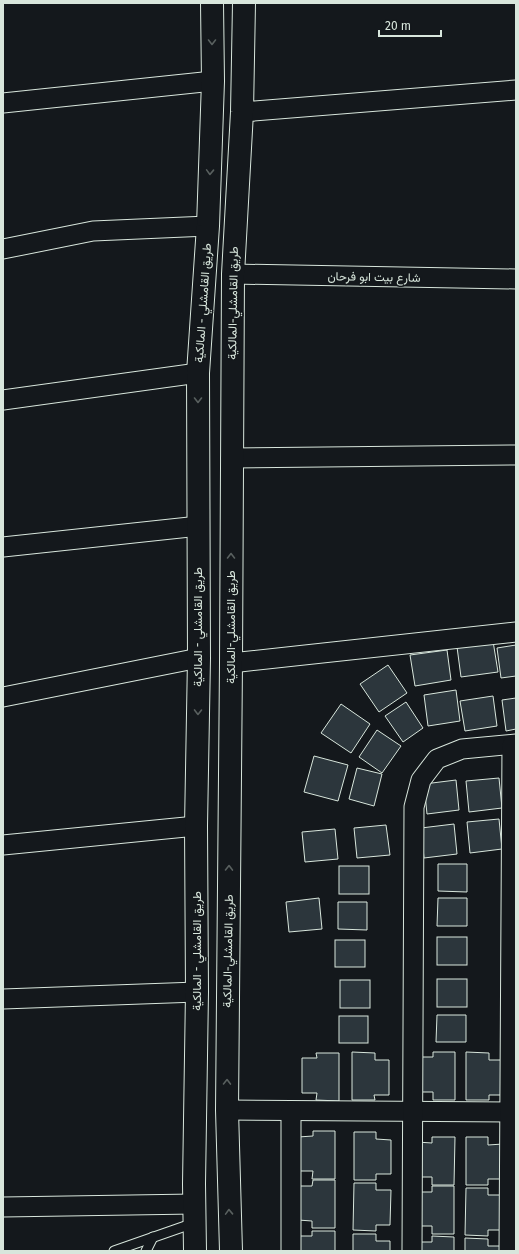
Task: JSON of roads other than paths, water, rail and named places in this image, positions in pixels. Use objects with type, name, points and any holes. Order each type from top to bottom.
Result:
[{"type":"highway","name":"طريق القامشلي - المالكية","points":[[195,1251],[194,1204],[197,992],[196,826],[199,658],[198,373],[208,226],[213,81],[212,3]]},
{"type":"highway","name":"طريق القامشلي-المالكية","points":[[231,1251],[226,1110],[231,663],[231,458],[233,274],[242,112],[244,3]]},
{"type":"highway","points":[[194,1204],[229,1184]]},
{"type":"street","points":[[3,103],[213,81]]},
{"type":"street","points":[[242,112],[516,90]]},
{"type":"street","points":[[3,249],[94,231],[208,226]]},
{"type":"street","name":"شارع بيت ابو فرحان","points":[[233,274],[516,279]]},
{"type":"street","points":[[3,400],[198,373]]},
{"type":"street","points":[[231,458],[516,455]]},
{"type":"street","points":[[3,547],[199,526]]},
{"type":"street","points":[[231,663],[516,632]]},
{"type":"street","points":[[3,697],[199,658]]},
{"type":"street","points":[[412,1251],[414,807],[421,780],[437,759],[462,749],[514,745],[513,1112],[509,1251]]},
{"type":"street","points":[[3,845],[196,826]]},
{"type":"street","points":[[3,999],[197,992]]},
{"type":"street","points":[[226,1110],[513,1112]]},
{"type":"street","points":[[291,1111],[291,1251]]},
{"type":"street","points":[[3,1208],[194,1204]]},
{"type":"lane","points":[[114,1251],[153,1238],[194,1204]]},
{"type":"lane","points":[[146,1251],[153,1238]]}]
